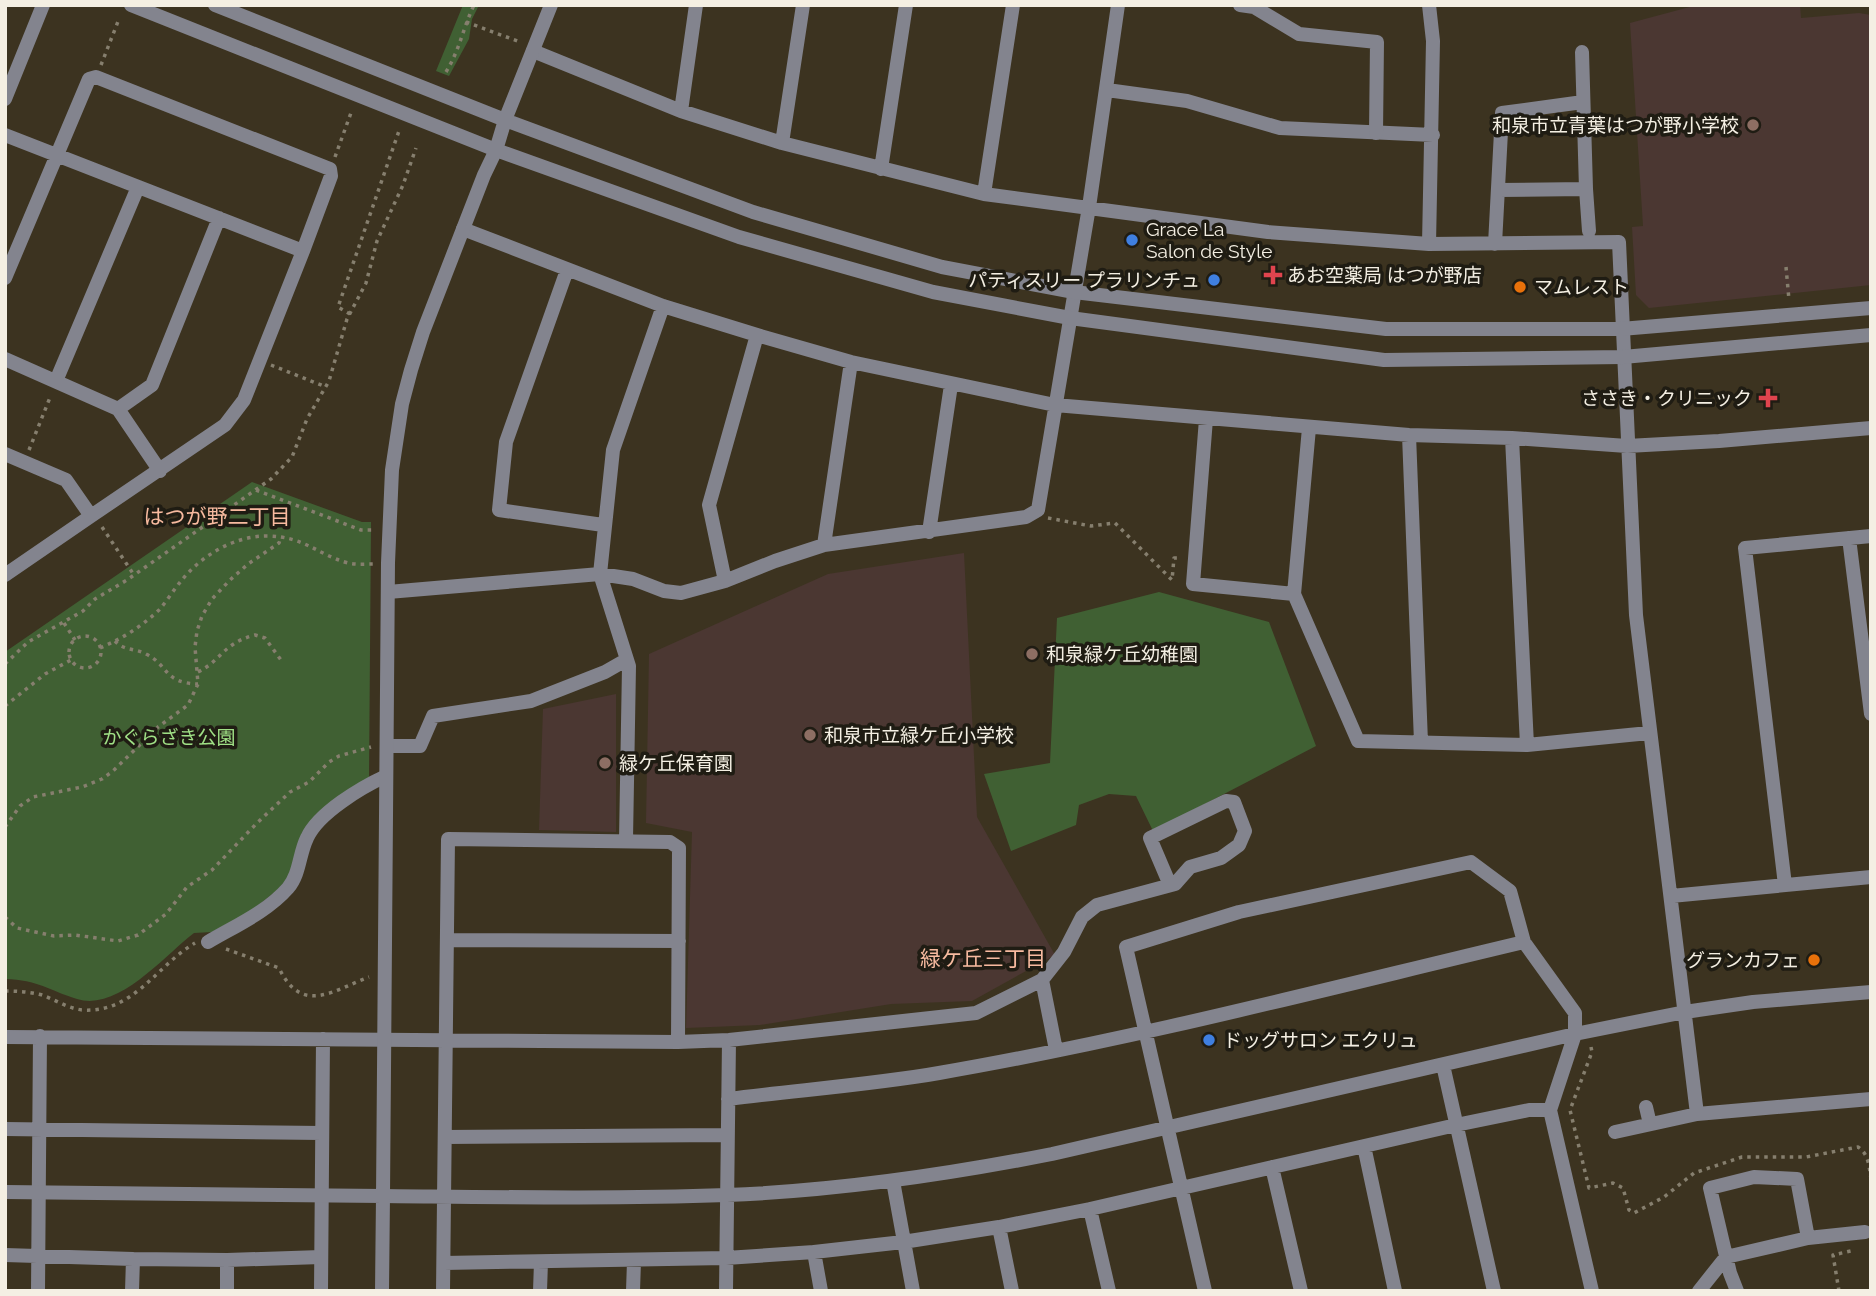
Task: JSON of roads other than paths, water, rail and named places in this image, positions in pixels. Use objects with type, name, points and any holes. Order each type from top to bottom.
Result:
[{"type":"street","points":[[5,99],[43,5]]},
{"type":"street","points":[[131,5],[496,150],[739,237],[933,292],[1070,318],[1384,360],[1623,357],[1871,335]]},
{"type":"street","points":[[215,5],[505,120],[752,212],[942,267],[1074,292],[1386,330],[1621,329],[1871,308]]},
{"type":"street","points":[[382,1291],[388,564],[392,470],[402,404],[423,332],[496,150],[527,47],[551,5]]},
{"type":"street","points":[[681,111],[696,5]]},
{"type":"street","points":[[782,143],[803,5]]},
{"type":"street","points":[[881,169],[906,5]]},
{"type":"street","points":[[984,194],[1013,5]]},
{"type":"street","points":[[388,592],[600,574],[633,579],[664,591],[681,593],[725,581],[824,545],[1026,517],[1038,510],[1089,207],[1118,5]]},
{"type":"street","points":[[1240,5],[1254,7],[1299,34],[1377,42],[1376,133]]},
{"type":"street","points":[[1429,5],[1433,41],[1429,244]]},
{"type":"street","points":[[527,47],[681,111],[782,143],[984,194],[1268,232],[1429,244],[1619,242],[1636,615],[1698,1114]]},
{"type":"street","points":[[1582,52],[1589,231]]},
{"type":"street","points":[[5,278],[89,79],[96,77],[330,169],[331,176],[303,250],[244,400],[236,412],[225,425],[160,471],[5,575]]},
{"type":"street","points":[[1107,90],[1187,101],[1280,128],[1433,135]]},
{"type":"street","points":[[1495,243],[1502,113],[1583,102]]},
{"type":"street","points":[[5,135],[303,250]]},
{"type":"street","points":[[56,380],[138,187]]},
{"type":"street","points":[[1498,190],[1586,190]]},
{"type":"street","points":[[118,409],[152,385],[219,218]]},
{"type":"street","points":[[463,229],[663,306],[757,335],[851,362],[1055,405],[1309,428],[1627,446],[1871,428]]},
{"type":"street","points":[[567,270],[506,442],[499,510],[603,525]]},
{"type":"street","points":[[626,840],[629,666],[600,574],[603,525],[613,450],[663,306]]},
{"type":"street","points":[[725,581],[709,505],[757,335]]},
{"type":"street","points":[[5,359],[118,409],[160,471]]},
{"type":"street","points":[[824,545],[851,362]]},
{"type":"street","points":[[929,532],[951,384]]},
{"type":"street","points":[[1206,419],[1193,584],[1294,594]]},
{"type":"street","points":[[1309,428],[1294,594],[1359,741],[1527,745],[1649,733]]},
{"type":"street","points":[[1409,435],[1421,741]]},
{"type":"street","points":[[1512,438],[1527,745]]},
{"type":"street","points":[[5,454],[66,480],[92,516]]},
{"type":"street","points":[[1785,885],[1745,548],[1871,536]]},
{"type":"street","points":[[1849,538],[1871,714]]},
{"type":"street","points":[[387,746],[420,746],[433,716],[531,701],[605,672],[626,660]]},
{"type":"street","points":[[208,942],[260,912],[280,896],[295,877],[307,838],[322,817],[371,783],[386,776]]},
{"type":"street","points":[[5,1037],[729,1041],[976,1013],[1042,979],[1064,952],[1082,917],[1097,905],[1175,884],[1190,867],[1221,858],[1239,845],[1245,831],[1234,802],[1226,801],[1150,838],[1170,885]]},
{"type":"street","points":[[443,1291],[448,839],[626,840],[670,842],[679,848],[678,1042]]},
{"type":"street","points":[[1205,1291],[1126,947],[1239,912],[1471,862],[1510,891],[1524,942],[1575,1013],[1575,1034],[1549,1110],[1591,1291]]},
{"type":"street","points":[[1671,896],[1871,877]]},
{"type":"street","points":[[448,940],[679,941]]},
{"type":"street","points":[[728,1099],[936,1073],[1056,1050],[1146,1032],[1524,942]]},
{"type":"street","points":[[1042,979],[1056,1050]]},
{"type":"street","points":[[5,1192],[444,1197],[727,1195],[892,1181],[1026,1159],[1575,1034],[1685,1012],[1754,1002],[1871,992]]},
{"type":"street","points":[[38,1291],[40,1036]]},
{"type":"street","points":[[320,1291],[323,1038]]},
{"type":"street","points":[[726,1291],[729,1041]]},
{"type":"street","points":[[1443,1065],[1494,1291]]},
{"type":"street","points":[[1615,1132],[1698,1114],[1871,1099]]},
{"type":"street","points":[[1646,1107],[1650,1124]]},
{"type":"street","points":[[443,1263],[726,1258],[903,1242],[1090,1209],[1456,1125],[1529,1110],[1549,1110]]},
{"type":"street","points":[[5,1129],[322,1132]]},
{"type":"street","points":[[445,1137],[727,1135]]},
{"type":"street","points":[[1364,1146],[1395,1291]]},
{"type":"street","points":[[1272,1167],[1301,1291]]},
{"type":"street","points":[[1737,1291],[1710,1188],[1742,1179],[1797,1179],[1808,1238]]},
{"type":"street","points":[[892,1181],[913,1291]]},
{"type":"street","points":[[1090,1209],[1109,1291]]},
{"type":"street","points":[[999,1227],[1012,1291]]},
{"type":"street","points":[[1699,1291],[1726,1257],[1808,1238],[1865,1232]]},
{"type":"street","points":[[814,1252],[821,1291]]},
{"type":"street","points":[[5,1255],[133,1259],[321,1257]]},
{"type":"street","points":[[132,1291],[133,1259]]},
{"type":"street","points":[[227,1259],[227,1291]]},
{"type":"street","points":[[633,1291],[634,1261]]},
{"type":"street","points":[[540,1291],[541,1262]]},
{"type":"place","name":"和泉市立青葉はつが野小学校","points":[[1753,125]]},
{"type":"place","name":"Grace La Salon de Style","points":[[1132,240]]},
{"type":"place","name":"あお空薬局 はつが野店","points":[[1273,275]]},
{"type":"place","name":"パティスリー プラリンチュ","points":[[1214,280]]},
{"type":"place","name":"マムレスト","points":[[1520,287]]},
{"type":"place","name":"ささき・クリニック","points":[[1768,398]]},
{"type":"place","name":"和泉緑ケ丘幼稚園","points":[[1032,654]]},
{"type":"place","name":"和泉市立緑ケ丘小学校","points":[[810,735]]},
{"type":"place","name":"緑ケ丘保育園","points":[[605,763]]},
{"type":"place","name":"グランカフェ","points":[[1814,960]]},
{"type":"place","name":"ドッグサロン エクリュ","points":[[1209,1040]]},
{"type":"district","name":"はつが野二丁目","points":[[217,516]]},
{"type":"district","name":"緑ケ丘三丁目","points":[[983,958]]},
{"type":"park label","name":"かぐらざき公園","points":[[169,737]]}]
